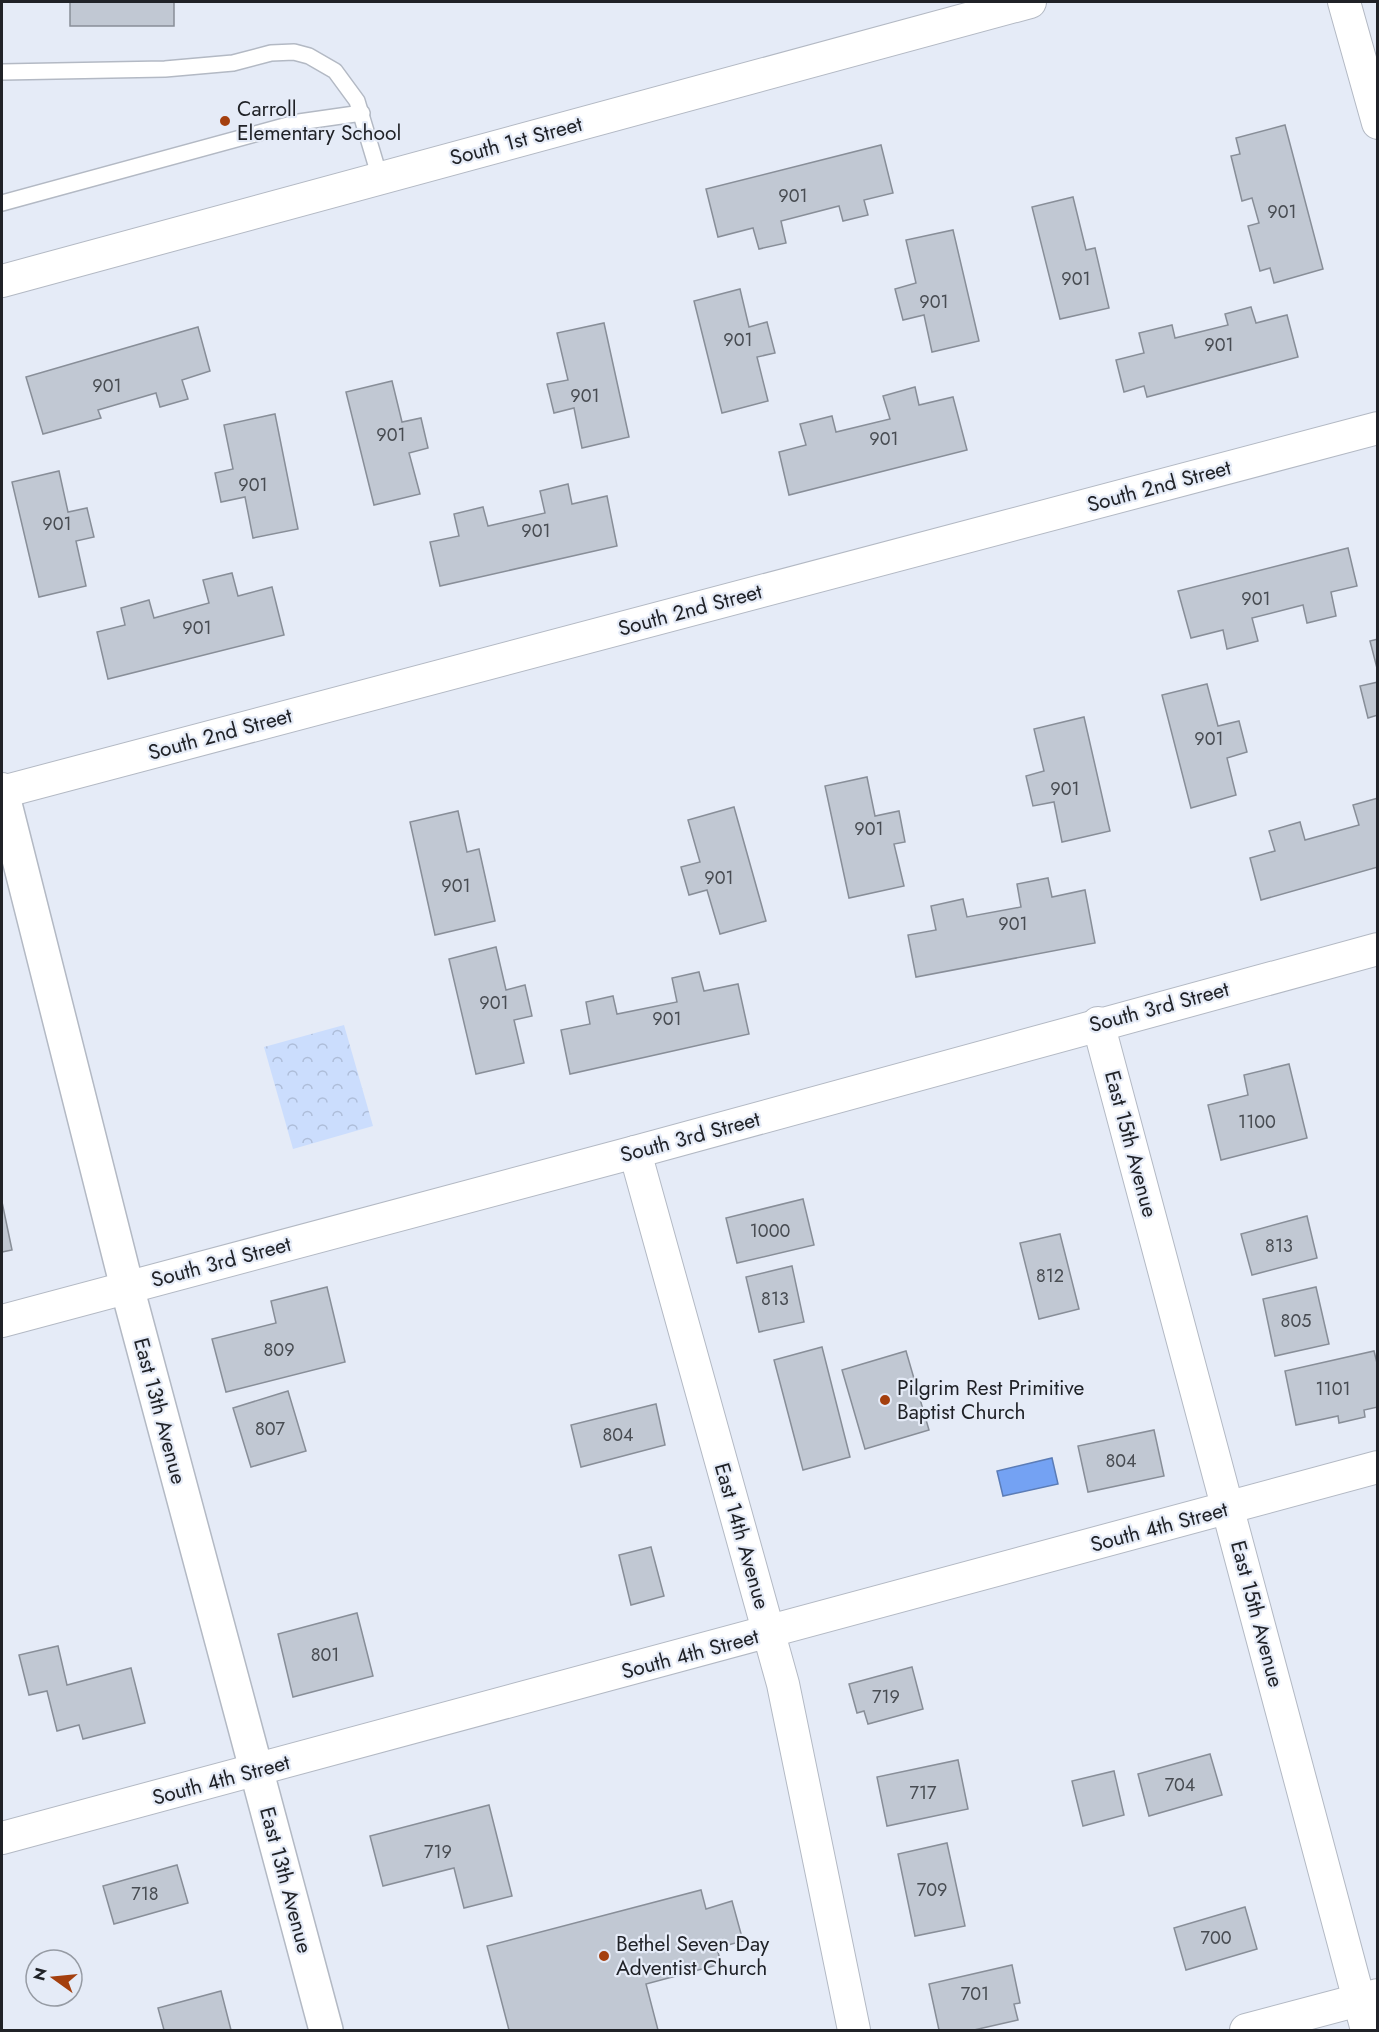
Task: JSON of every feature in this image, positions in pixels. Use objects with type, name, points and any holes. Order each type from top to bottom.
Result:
[{"type":"street","name":"South 1st Street","points":[[2,280],[1030,2]]},
{"type":"street","points":[[1344,2],[1377,123]]},
{"type":"street","name":"South 2nd Street","points":[[2,791],[1377,428]]},
{"type":"street","name":"East 13th Avenue","points":[[2,791],[127,1287],[326,2031]]},
{"type":"street","name":"South 3rd Street","points":[[2,1321],[634,1152],[1098,1023],[1377,949]]},
{"type":"street","name":"East 15th Avenue","points":[[1098,1023],[1228,1508],[1368,1998],[1367,2031]]},
{"type":"street","name":"East 14th Avenue","points":[[634,1152],[783,1684],[854,2031]]},
{"type":"street","name":"South 4th Street","points":[[2,1838],[769,1633],[1377,1467]]},
{"type":"street","points":[[1246,2031],[1368,1998]]},
{"type":"lane","points":[[2,72],[165,69],[233,63],[271,53],[294,52],[309,56],[335,71],[357,101],[380,178]]},
{"type":"lane","points":[[2,203],[299,122],[362,113]]},
{"type":"green space","points":[[344,1025],[373,1126],[293,1149],[264,1047]]},
{"type":"water","points":[[1052,1458],[1058,1484],[1003,1496],[997,1471]]},
{"type":"building","points":[[70,2],[174,2],[174,26],[70,26]]},
{"type":"building","points":[[1285,125],[1323,269],[1274,283],[1270,268],[1260,271],[1248,226],[1259,223],[1252,198],[1242,201],[1231,156],[1240,154],[1236,138]]},
{"type":"building","points":[[881,145],[893,193],[864,200],[868,215],[843,221],[839,206],[781,221],[786,243],[759,249],[753,228],[718,237],[706,189]]},
{"type":"building","points":[[1073,197],[1086,250],[1095,248],[1109,308],[1060,319],[1032,207]]},
{"type":"building","points":[[953,230],[979,341],[932,352],[924,315],[903,320],[895,289],[916,283],[906,240]]},
{"type":"building","points":[[740,289],[749,327],[767,322],[775,353],[757,357],[768,401],[722,413],[694,301]]},
{"type":"building","points":[[1251,307],[1256,323],[1287,315],[1298,357],[1147,397],[1144,386],[1124,392],[1116,360],[1144,353],[1139,333],[1172,325],[1175,338],[1228,325],[1225,314]]},
{"type":"building","points":[[604,323],[629,437],[582,448],[574,408],[554,413],[547,384],[568,380],[557,333]]},
{"type":"building","points":[[198,327],[210,371],[182,380],[188,399],[160,407],[156,393],[98,410],[101,418],[43,434],[26,377]]},
{"type":"building","points":[[392,381],[402,422],[421,418],[428,448],[409,453],[420,494],[374,505],[346,392]]},
{"type":"building","points":[[915,387],[919,405],[953,397],[967,450],[789,495],[779,452],[806,445],[800,424],[832,416],[836,432],[890,419],[883,396]]},
{"type":"building","points":[[275,414],[298,529],[253,538],[245,497],[221,502],[215,473],[233,469],[224,425]]},
{"type":"building","points":[[59,471],[68,512],[87,508],[94,537],[76,541],[86,586],[39,597],[12,482]]},
{"type":"building","points":[[568,484],[572,504],[607,496],[617,546],[440,586],[430,542],[459,536],[454,514],[483,507],[488,526],[545,513],[540,491]]},
{"type":"building","points":[[1348,548],[1357,586],[1331,592],[1336,616],[1307,623],[1303,605],[1252,618],[1258,641],[1227,649],[1223,630],[1191,638],[1178,591]]},
{"type":"building","points":[[232,573],[238,596],[272,587],[284,635],[108,679],[97,632],[125,625],[121,608],[149,600],[154,618],[209,603],[203,580]]},
{"type":"building","points":[[1378,639],[1378,672],[1370,641]]},
{"type":"building","points":[[1378,682],[1378,715],[1368,718],[1360,686]]},
{"type":"building","points":[[1207,684],[1218,726],[1239,721],[1247,752],[1227,758],[1236,795],[1191,808],[1162,695]]},
{"type":"building","points":[[1084,717],[1110,831],[1062,842],[1054,802],[1033,806],[1026,776],[1044,771],[1034,729]]},
{"type":"building","points":[[867,777],[875,816],[899,811],[905,842],[894,844],[904,886],[849,898],[825,786]]},
{"type":"building","points":[[1378,798],[1378,867],[1261,900],[1250,858],[1275,851],[1269,831],[1300,822],[1305,840],[1359,825],[1353,805]]},
{"type":"building","points":[[734,807],[766,921],[720,934],[707,890],[689,895],[681,867],[700,862],[688,820]]},
{"type":"building","points":[[458,811],[467,852],[479,849],[495,921],[435,935],[410,822]]},
{"type":"building","points":[[1048,878],[1052,897],[1085,890],[1095,943],[916,977],[908,935],[936,930],[931,906],[963,899],[967,917],[1021,907],[1017,884]]},
{"type":"building","points":[[496,947],[506,990],[525,985],[532,1016],[514,1020],[524,1063],[476,1074],[449,959]]},
{"type":"building","points":[[699,972],[704,991],[738,984],[749,1034],[570,1074],[561,1030],[590,1024],[586,1002],[613,996],[617,1014],[677,1002],[672,978]]},
{"type":"building","points":[[1289,1064],[1307,1138],[1221,1160],[1208,1105],[1248,1095],[1244,1075]]},
{"type":"building","points":[[803,1199],[814,1245],[737,1263],[726,1218]]},
{"type":"building","points":[[2,1202],[12,1250],[2,1252]]},
{"type":"building","points":[[1307,1216],[1317,1258],[1252,1275],[1241,1234]]},
{"type":"building","points":[[1060,1234],[1079,1309],[1039,1319],[1020,1243]]},
{"type":"building","points":[[792,1266],[804,1322],[759,1332],[746,1277]]},
{"type":"building","points":[[327,1287],[345,1362],[226,1392],[212,1339],[276,1323],[271,1301]]},
{"type":"building","points":[[1316,1287],[1329,1344],[1275,1356],[1263,1299]]},
{"type":"building","points":[[822,1347],[850,1457],[803,1470],[774,1360]]},
{"type":"building","name":"Pilgrim Rest Primitive Baptist Church","points":[[906,1351],[929,1430],[865,1449],[842,1370]]},
{"type":"building","points":[[1374,1351],[1378,1367],[1378,1407],[1364,1410],[1365,1417],[1339,1423],[1338,1416],[1296,1425],[1285,1371]]},
{"type":"building","points":[[288,1391],[306,1451],[251,1467],[233,1408]]},
{"type":"building","points":[[656,1404],[665,1445],[581,1467],[571,1425]]},
{"type":"building","points":[[1154,1430],[1164,1476],[1088,1492],[1078,1446]]},
{"type":"building","points":[[651,1547],[664,1596],[631,1605],[619,1555]]},
{"type":"building","points":[[357,1613],[373,1676],[293,1697],[278,1634]]},
{"type":"building","points":[[58,1646],[67,1685],[131,1668],[145,1723],[83,1739],[79,1725],[57,1731],[47,1691],[29,1695],[19,1655]]},
{"type":"building","points":[[912,1667],[923,1709],[868,1724],[864,1711],[857,1713],[849,1684]]},
{"type":"building","points":[[1210,1754],[1222,1795],[1149,1816],[1138,1774]]},
{"type":"building","points":[[958,1760],[968,1809],[887,1826],[877,1777]]},
{"type":"building","points":[[1114,1771],[1124,1815],[1083,1826],[1072,1781]]},
{"type":"building","points":[[489,1805],[512,1896],[464,1908],[454,1868],[383,1886],[370,1836]]},
{"type":"building","points":[[947,1843],[965,1926],[915,1936],[898,1854]]},
{"type":"building","points":[[177,1865],[188,1903],[114,1924],[103,1886]]},
{"type":"building","name":"Bethel Seven Day Adventist Church","points":[[701,1890],[706,1909],[732,1901],[743,1941],[717,1948],[721,1964],[646,1984],[658,2030],[509,2030],[487,1946]]},
{"type":"building","points":[[1245,1907],[1257,1949],[1186,1970],[1174,1928]]},
{"type":"building","points":[[1012,1965],[1020,2003],[1014,2004],[1018,2020],[974,2030],[939,2030],[929,1984]]},
{"type":"building","points":[[221,1991],[231,2030],[164,2030],[158,2008]]},
{"type":"place","name":"Carroll Elementary School","points":[[225,121]]},
{"type":"place","name":"Pilgrim Rest Primitive Baptist Church","points":[[885,1400]]},
{"type":"place","name":"Bethel Seven Day Adventist Church","points":[[604,1956]]}]
